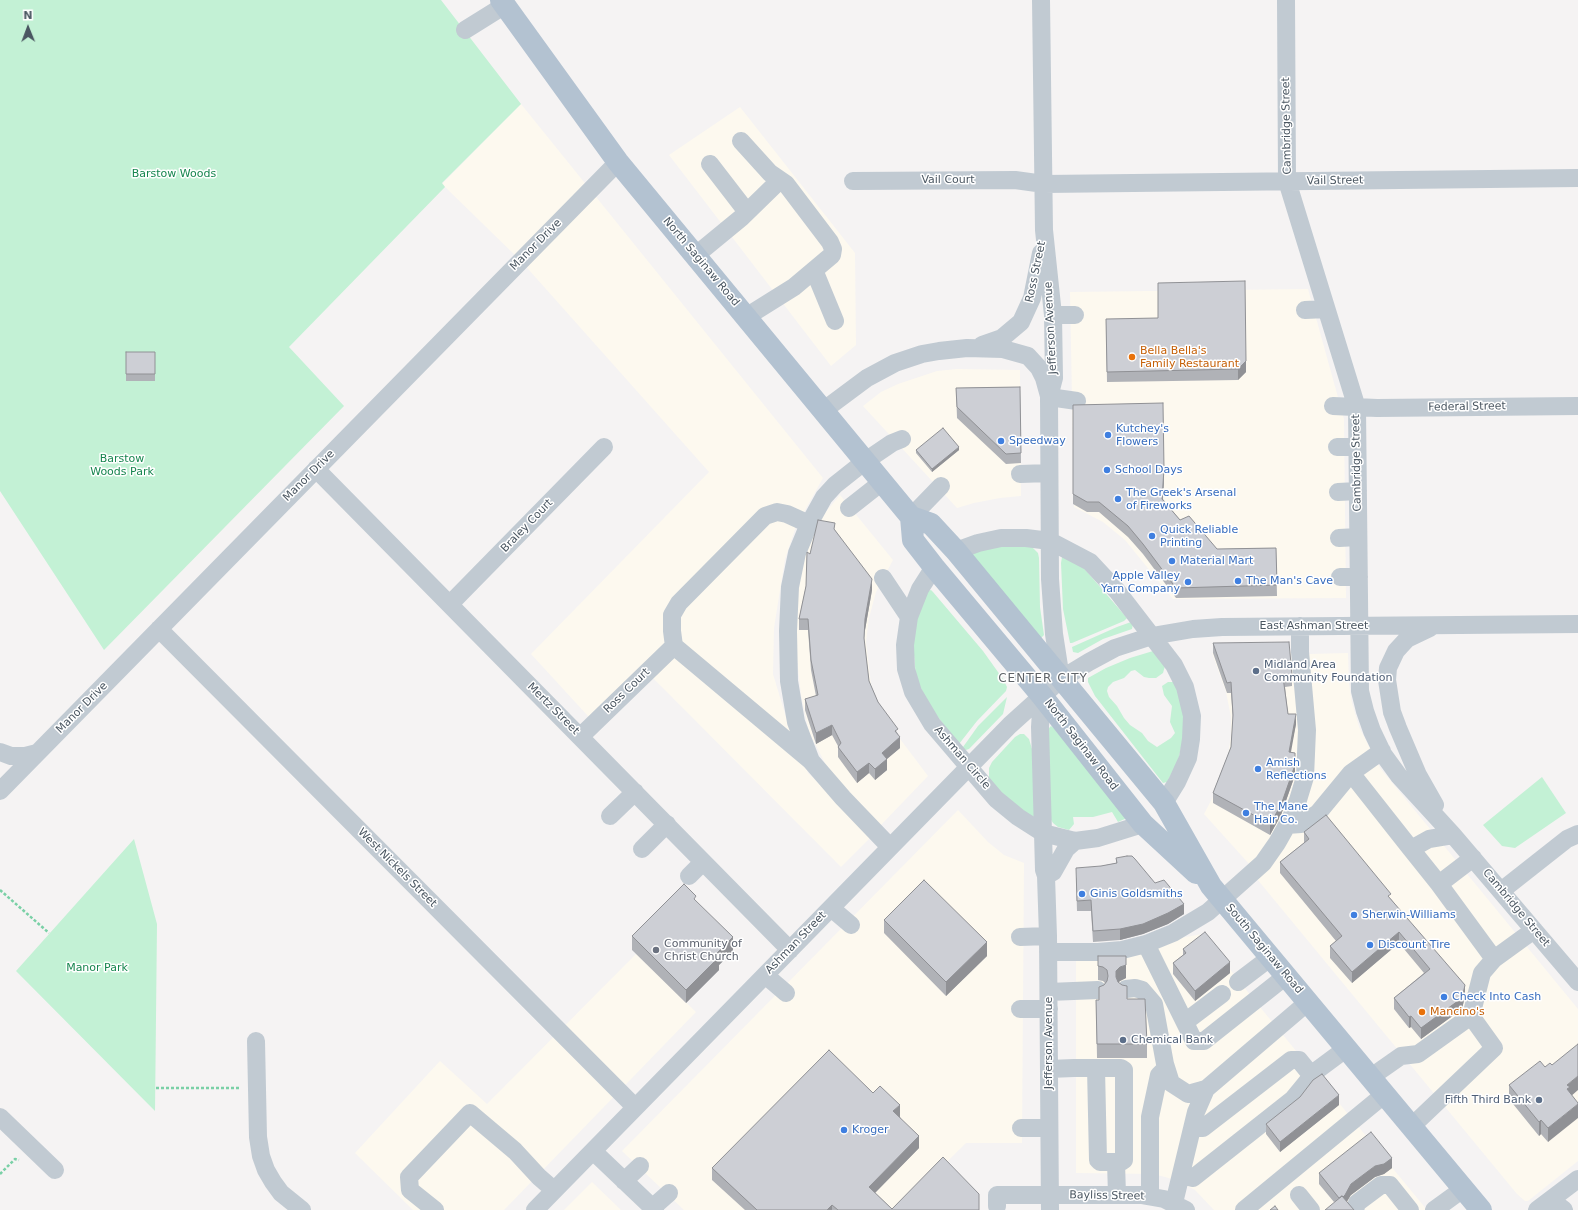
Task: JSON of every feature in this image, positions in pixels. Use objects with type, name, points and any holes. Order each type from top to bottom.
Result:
[{"type":"main road","name":"North Saginaw Road","points":[[503,3],[618,162],[824,410],[864,462],[911,517],[913,540],[934,567],[1042,696],[1143,824],[1217,893]]},
{"type":"main road","points":[[911,517],[931,524],[956,551],[1061,678]]},
{"type":"main road","name":"South Saginaw Road","points":[[1061,678],[1164,803],[1217,893],[1481,1210]]},
{"type":"street","name":"Jefferson Avenue","points":[[1041,0],[1044,230],[1053,315],[1054,378],[1049,397],[1050,541],[1052,608],[1061,678]]},
{"type":"street","name":"Cambridge Street","points":[[1286,0],[1287,181],[1357,408],[1360,691],[1365,711],[1372,731],[1398,776],[1453,835],[1578,982]]},
{"type":"street","points":[[465,30],[503,3]]},
{"type":"street","points":[[740,141],[770,173],[786,184],[830,242],[832,249],[832,255],[794,287],[746,317]]},
{"type":"street","name":"Manor Drive","points":[[0,791],[618,162]]},
{"type":"street","points":[[710,164],[747,212]]},
{"type":"street","name":"Vail Street","points":[[1044,184],[1578,178]]},
{"type":"street","points":[[696,255],[747,212],[780,180]]},
{"type":"street","name":"Vail Court","points":[[853,180],[1015,180],[1044,184]]},
{"type":"street","name":"Ross Street","points":[[967,348],[986,344],[1002,338],[1021,322],[1029,307],[1035,287],[1044,230]]},
{"type":"street","points":[[814,270],[835,322]]},
{"type":"street","points":[[1305,310],[1326,309]]},
{"type":"street","points":[[1053,315],[1076,315]]},
{"type":"street","name":"Ross Street","points":[[824,410],[866,378],[895,363],[939,350],[967,348],[1003,349],[1028,356],[1039,368],[1044,378],[1049,397]]},
{"type":"street","points":[[1049,397],[1077,400]]},
{"type":"street","name":"Federal Street","points":[[1333,406],[1357,408],[1578,406]]},
{"type":"street","points":[[811,761],[796,722],[789,681],[788,631],[790,587],[796,553],[809,524],[824,497],[835,485],[864,462],[892,443],[902,439]]},
{"type":"street","points":[[1337,447],[1357,446]]},
{"type":"street","name":"Braley Court","points":[[450,604],[604,447]]},
{"type":"street","name":"Mertz Street","points":[[316,469],[581,736],[790,950]]},
{"type":"street","points":[[1020,474],[1049,473]]},
{"type":"street","points":[[849,508],[882,482]]},
{"type":"street","points":[[911,517],[942,486]]},
{"type":"street","points":[[1338,492],[1358,491]]},
{"type":"street","points":[[809,524],[787,514],[777,512],[765,516],[679,603],[672,615],[674,646],[811,761],[843,798],[890,847]]},
{"type":"street","points":[[1339,538],[1358,537]]},
{"type":"street","points":[[956,551],[978,543],[1001,538],[1026,538],[1050,541],[1090,562],[1117,591],[1174,665],[1185,687],[1192,716],[1188,758],[1177,782],[1164,803]]},
{"type":"street","name":"Ashman Circle","points":[[934,567],[920,589],[910,617],[905,645],[906,669],[913,692],[932,724],[996,799],[1018,817],[1043,833],[1075,841],[1098,838],[1143,824]]},
{"type":"street","points":[[1340,577],[1359,577]]},
{"type":"street","points":[[883,578],[910,617]]},
{"type":"street","name":"East Ashman Street","points":[[1061,678],[1115,648],[1152,636],[1193,629],[1222,627],[1578,624]]},
{"type":"street","points":[[1020,937],[1048,944],[1098,952],[1122,950],[1146,944],[1174,933],[1195,921],[1217,893],[1263,863],[1287,825],[1298,800],[1305,777],[1308,730],[1300,652],[1300,626]]},
{"type":"street","name":"Cambridge Street","points":[[1435,626],[1407,639],[1399,647],[1391,659],[1388,668],[1387,680],[1392,712],[1407,752],[1418,775],[1453,835]]},
{"type":"street","name":"West Nickels Street","points":[[159,629],[636,1107]]},
{"type":"street","name":"Ross Court","points":[[581,736],[674,646]]},
{"type":"street","name":"Ashman Street","points":[[535,1210],[1010,725],[1061,678]]},
{"type":"street","name":"Jefferson Avenue","points":[[1042,696],[1040,727],[1044,870],[1046,876],[1048,944],[1050,1203]]},
{"type":"street","points":[[1287,825],[1301,824],[1318,813],[1351,773],[1382,750]]},
{"type":"street","points":[[0,752],[12,756],[25,756],[37,753]]},
{"type":"street","points":[[1351,773],[1439,884],[1494,959]]},
{"type":"street","points":[[610,816],[635,792]]},
{"type":"street","points":[[642,849],[667,824]]},
{"type":"street","points":[[1501,890],[1567,840],[1578,834]]},
{"type":"street","points":[[1411,849],[1429,839],[1453,835]]},
{"type":"street","points":[[1046,876],[1053,872],[1063,853],[1075,841]]},
{"type":"street","points":[[1439,884],[1473,858]]},
{"type":"street","points":[[689,876],[703,862]]},
{"type":"street","points":[[831,908],[851,925]]},
{"type":"street","points":[[1371,1077],[1402,1056],[1418,1054],[1472,1016],[1482,973],[1494,959],[1534,930]]},
{"type":"street","points":[[1146,944],[1194,1041],[1204,1041],[1286,976]]},
{"type":"street","points":[[1238,982],[1271,957]]},
{"type":"street","points":[[765,975],[786,993]]},
{"type":"street","points":[[1126,989],[1135,988],[1142,990],[1154,1004],[1166,1068],[1171,1083],[1188,1094],[1206,1089],[1308,1002]]},
{"type":"street","points":[[1049,992],[1098,990]]},
{"type":"street","points":[[1185,1022],[1222,994]]},
{"type":"street","points":[[1020,1009],[1049,1009]]},
{"type":"street","points":[[1412,1126],[1494,1048],[1472,1016]]},
{"type":"street","points":[[256,1041],[258,1137],[261,1156],[266,1170],[277,1188],[302,1210]]},
{"type":"street","points":[[1181,1175],[1193,1178],[1293,1099],[1321,1066],[1347,1048]]},
{"type":"street","points":[[1192,1128],[1203,1128],[1291,1060],[1299,1060],[1312,1076]]},
{"type":"street","points":[[1049,1069],[1096,1068],[1121,1068],[1124,1070],[1124,1160],[1116,1162],[1100,1162],[1098,1160],[1096,1068]]},
{"type":"street","points":[[1150,1196],[1150,1117],[1159,1075],[1166,1068]]},
{"type":"street","points":[[1180,1207],[1181,1175],[1196,1112],[1206,1089]]},
{"type":"street","points":[[1244,1210],[1385,1094]]},
{"type":"street","points":[[435,1210],[410,1190],[409,1176],[470,1113],[514,1151],[554,1190]]},
{"type":"street","points":[[0,1117],[55,1170]]},
{"type":"street","points":[[1021,1128],[1049,1128]]},
{"type":"street","points":[[593,1151],[653,1209],[669,1193]]},
{"type":"street","points":[[1116,1162],[1117,1195]]},
{"type":"street","points":[[624,1181],[640,1166]]},
{"type":"street","points":[[1551,1207],[1578,1179]]},
{"type":"street","points":[[1355,1210],[1357,1203],[1381,1185],[1390,1185],[1410,1210]]},
{"type":"street","points":[[1434,1210],[1463,1189]]},
{"type":"street","name":"Bayliss Street","points":[[997,1206],[997,1195],[1050,1203],[1117,1195],[1150,1196],[1164,1199],[1180,1207]]},
{"type":"street","points":[[1299,1195],[1310,1210]]},
{"type":"path","points":[[0,890],[49,933]]},
{"type":"path","points":[[156,1088],[239,1088]]},
{"type":"path","points":[[0,1174],[15,1159],[19,1160]]},
{"type":"shaded area","points":[[521,104],[823,478],[796,526],[785,559],[774,628],[773,674],[788,724],[808,773],[873,835],[841,867],[650,675],[599,728],[531,654],[709,472],[521,261],[442,184]]},
{"type":"shaded area","points":[[740,107],[855,253],[856,345],[831,366],[669,155]]},
{"type":"shaded area","points":[[1308,289],[1344,419],[1346,598],[1173,599],[1125,540],[1103,522],[1074,507],[1070,292]]},
{"type":"shaded area","points":[[957,369],[1020,370],[1021,496],[1000,498],[957,508],[863,406],[881,392],[898,384],[937,371]]},
{"type":"shaded area","points":[[840,495],[893,560],[876,592],[869,618],[866,642],[871,684],[885,719],[928,776],[880,826],[846,791],[825,763],[809,732],[801,695],[796,650],[796,598],[804,550],[824,514]]},
{"type":"shaded area","points":[[1212,653],[1295,653],[1302,751],[1295,783],[1286,813],[1274,838],[1250,865],[1204,814],[1214,795],[1228,756],[1231,735],[1231,717],[1226,692]]},
{"type":"shaded area","points":[[1348,653],[1349,684],[1352,703],[1359,727],[1380,768],[1578,1009],[1578,1161],[1528,1201],[1525,1201],[1517,1194],[1257,879],[1313,769],[1315,746],[1309,654]]},
{"type":"shaded area","points":[[958,810],[988,842],[1004,855],[1024,863],[1022,1143],[966,1143],[898,1210],[684,1210],[622,1151]]},
{"type":"shaded area","points":[[1202,934],[1255,1001],[1427,1210],[1214,1210],[1195,1190],[1178,1181],[1165,1177],[1153,1174],[1076,1173],[1076,957]]},
{"type":"shaded area","points":[[636,954],[696,1012],[504,1210],[413,1210],[355,1153],[440,1061],[487,1104]]},
{"type":"shaded area","points":[[592,1182],[621,1210],[564,1210]]},
{"type":"green space","name":"Barstow Woods","points":[[0,0],[441,0],[521,104],[442,183],[445,187],[289,347],[344,406],[104,650],[0,491]]},
{"type":"green space","points":[[997,544],[1032,547],[1038,553],[1040,607],[1044,635],[1041,638],[971,557],[974,551]]},
{"type":"green space","points":[[1064,556],[1082,566],[1127,618],[1124,621],[1070,643],[1063,609],[1061,563],[1062,557]]},
{"type":"green space","points":[[931,590],[983,651],[1007,687],[1006,691],[977,721],[959,744],[930,707],[916,678],[912,632],[928,591]]},
{"type":"green space","points":[[1131,622],[1133,624],[1132,629],[1103,639],[1078,653],[1073,652],[1072,647]]},
{"type":"green space","points":[[1153,651],[1165,666],[1163,673],[1156,678],[1149,678],[1144,677],[1135,670],[1131,671],[1124,678],[1113,682],[1108,687],[1107,691],[1109,697],[1130,725],[1142,733],[1148,741],[1157,747],[1171,738],[1175,733],[1170,722],[1172,706],[1164,695],[1162,686],[1168,682],[1175,682],[1183,712],[1184,735],[1178,761],[1167,782],[1163,783],[1095,696],[1088,682],[1088,678],[1106,668],[1130,658]]},
{"type":"green space","points":[[1007,697],[1003,714],[969,749],[963,749],[978,726]]},
{"type":"green space","points":[[1051,726],[1127,818],[1118,822],[1112,812],[1093,817],[1073,817],[1074,824],[1069,830],[1058,827],[1053,823],[1050,818],[1047,730]]},
{"type":"green space","points":[[1020,734],[1024,734],[1029,739],[1032,749],[1036,815],[1030,818],[989,781],[989,768],[992,762],[1015,737]]},
{"type":"green space","points":[[1542,777],[1566,813],[1515,848],[1502,846],[1483,825]]},
{"type":"green space","name":"Manor Park","points":[[134,839],[157,924],[155,1111],[16,971]]},
{"type":"building","points":[[1245,281],[1246,361],[1238,369],[1107,372],[1106,319],[1158,318],[1158,283]]},
{"type":"building","points":[[126,352],[155,352],[155,374],[126,374]]},
{"type":"building","name":"Speedway","points":[[1020,387],[1021,453],[1006,454],[957,407],[956,388]]},
{"type":"building","points":[[1163,403],[1164,469],[1162,499],[1180,520],[1189,516],[1217,549],[1276,548],[1277,585],[1176,588],[1128,526],[1099,502],[1087,502],[1073,494],[1073,405]]},
{"type":"building","points":[[943,428],[959,447],[932,469],[916,450]]},
{"type":"building","points":[[818,520],[835,523],[834,529],[872,579],[865,619],[864,638],[869,681],[878,702],[898,729],[895,731],[900,737],[882,753],[887,759],[875,769],[869,763],[857,772],[838,747],[841,743],[832,725],[816,733],[805,699],[818,695],[811,660],[808,619],[799,619],[806,586],[807,552],[810,554]]},
{"type":"building","points":[[1289,642],[1292,675],[1283,677],[1288,714],[1296,714],[1289,752],[1295,753],[1295,765],[1281,805],[1270,824],[1213,793],[1231,747],[1233,715],[1231,682],[1227,683],[1213,643]]},
{"type":"building","points":[[1326,815],[1391,894],[1388,896],[1465,985],[1462,998],[1421,1028],[1411,1016],[1409,1017],[1394,998],[1430,969],[1399,932],[1352,972],[1330,946],[1342,936],[1280,862],[1309,839],[1304,832]]},
{"type":"building","points":[[1132,856],[1155,883],[1164,880],[1184,904],[1143,924],[1120,929],[1093,931],[1091,900],[1077,901],[1076,868],[1117,863],[1116,858]]},
{"type":"building","points":[[924,880],[987,942],[946,982],[884,920]]},
{"type":"building","name":"Community of Christ Church","points":[[684,884],[696,896],[694,899],[733,937],[716,954],[719,957],[686,990],[632,936]]},
{"type":"building","points":[[1205,932],[1230,962],[1195,991],[1173,963],[1186,953],[1183,949]]},
{"type":"building","points":[[1098,956],[1126,956],[1126,965],[1120,967],[1116,971],[1116,977],[1118,982],[1127,986],[1127,999],[1145,999],[1147,1044],[1097,1044],[1096,1000],[1099,1000],[1099,987],[1104,985],[1108,976],[1107,970],[1098,966]]},
{"type":"building","name":"Fifth Third Bank","points":[[1578,1044],[1578,1076],[1567,1085],[1570,1087],[1567,1089],[1578,1104],[1548,1128],[1541,1120],[1539,1122],[1509,1085],[1540,1061],[1545,1067],[1550,1063],[1552,1065]]},
{"type":"building","points":[[829,1050],[873,1093],[880,1086],[900,1105],[893,1111],[919,1136],[869,1187],[892,1209],[943,1157],[979,1194],[979,1210],[838,1210],[832,1205],[827,1210],[757,1210],[712,1168]]},
{"type":"building","points":[[1322,1074],[1339,1095],[1280,1142],[1266,1124],[1300,1097],[1313,1080]]},
{"type":"building","points":[[1371,1132],[1392,1158],[1384,1164],[1375,1166],[1351,1184],[1345,1195],[1339,1198],[1319,1173]]},
{"type":"building","points":[[1342,1196],[1354,1210],[1325,1210]]},
{"type":"building","points":[[1275,1206],[1278,1210],[1270,1210]]},
{"type":"place","name":"Bella Bella's Family Restaurant","points":[[1132,357]]},
{"type":"place","name":"Kutchey's Flowers","points":[[1108,435]]},
{"type":"place","name":"Speedway","points":[[1001,441]]},
{"type":"place","name":"School Days","points":[[1107,470]]},
{"type":"place","name":"The Greek's Arsenal of Fireworks","points":[[1118,499]]},
{"type":"place","name":"Quick Reliable Printing","points":[[1152,536]]},
{"type":"place","name":"Material Mart","points":[[1172,561]]},
{"type":"place","name":"The Man's Cave","points":[[1238,581]]},
{"type":"place","name":"Apple Valley Yarn Company","points":[[1188,582]]},
{"type":"place","name":"Midland Area Community Foundation","points":[[1256,671]]},
{"type":"place","name":"Amish Reflections","points":[[1258,769]]},
{"type":"place","name":"The Mane Hair Co.","points":[[1246,813]]},
{"type":"place","name":"Ginis Goldsmiths","points":[[1082,894]]},
{"type":"place","name":"Sherwin-Williams","points":[[1354,915]]},
{"type":"place","name":"Discount Tire","points":[[1370,945]]},
{"type":"place","name":"Community of Christ Church","points":[[656,950]]},
{"type":"place","name":"Check Into Cash","points":[[1444,997]]},
{"type":"place","name":"Mancino's","points":[[1422,1012]]},
{"type":"place","name":"Chemical Bank","points":[[1123,1040]]},
{"type":"place","name":"Fifth Third Bank","points":[[1539,1100]]},
{"type":"place","name":"Kroger","points":[[844,1130]]},
{"type":"district","name":"CENTER CITY","points":[[1043,679]]},
{"type":"park label","name":"Barstow Woods Park","points":[[122,465]]}]
